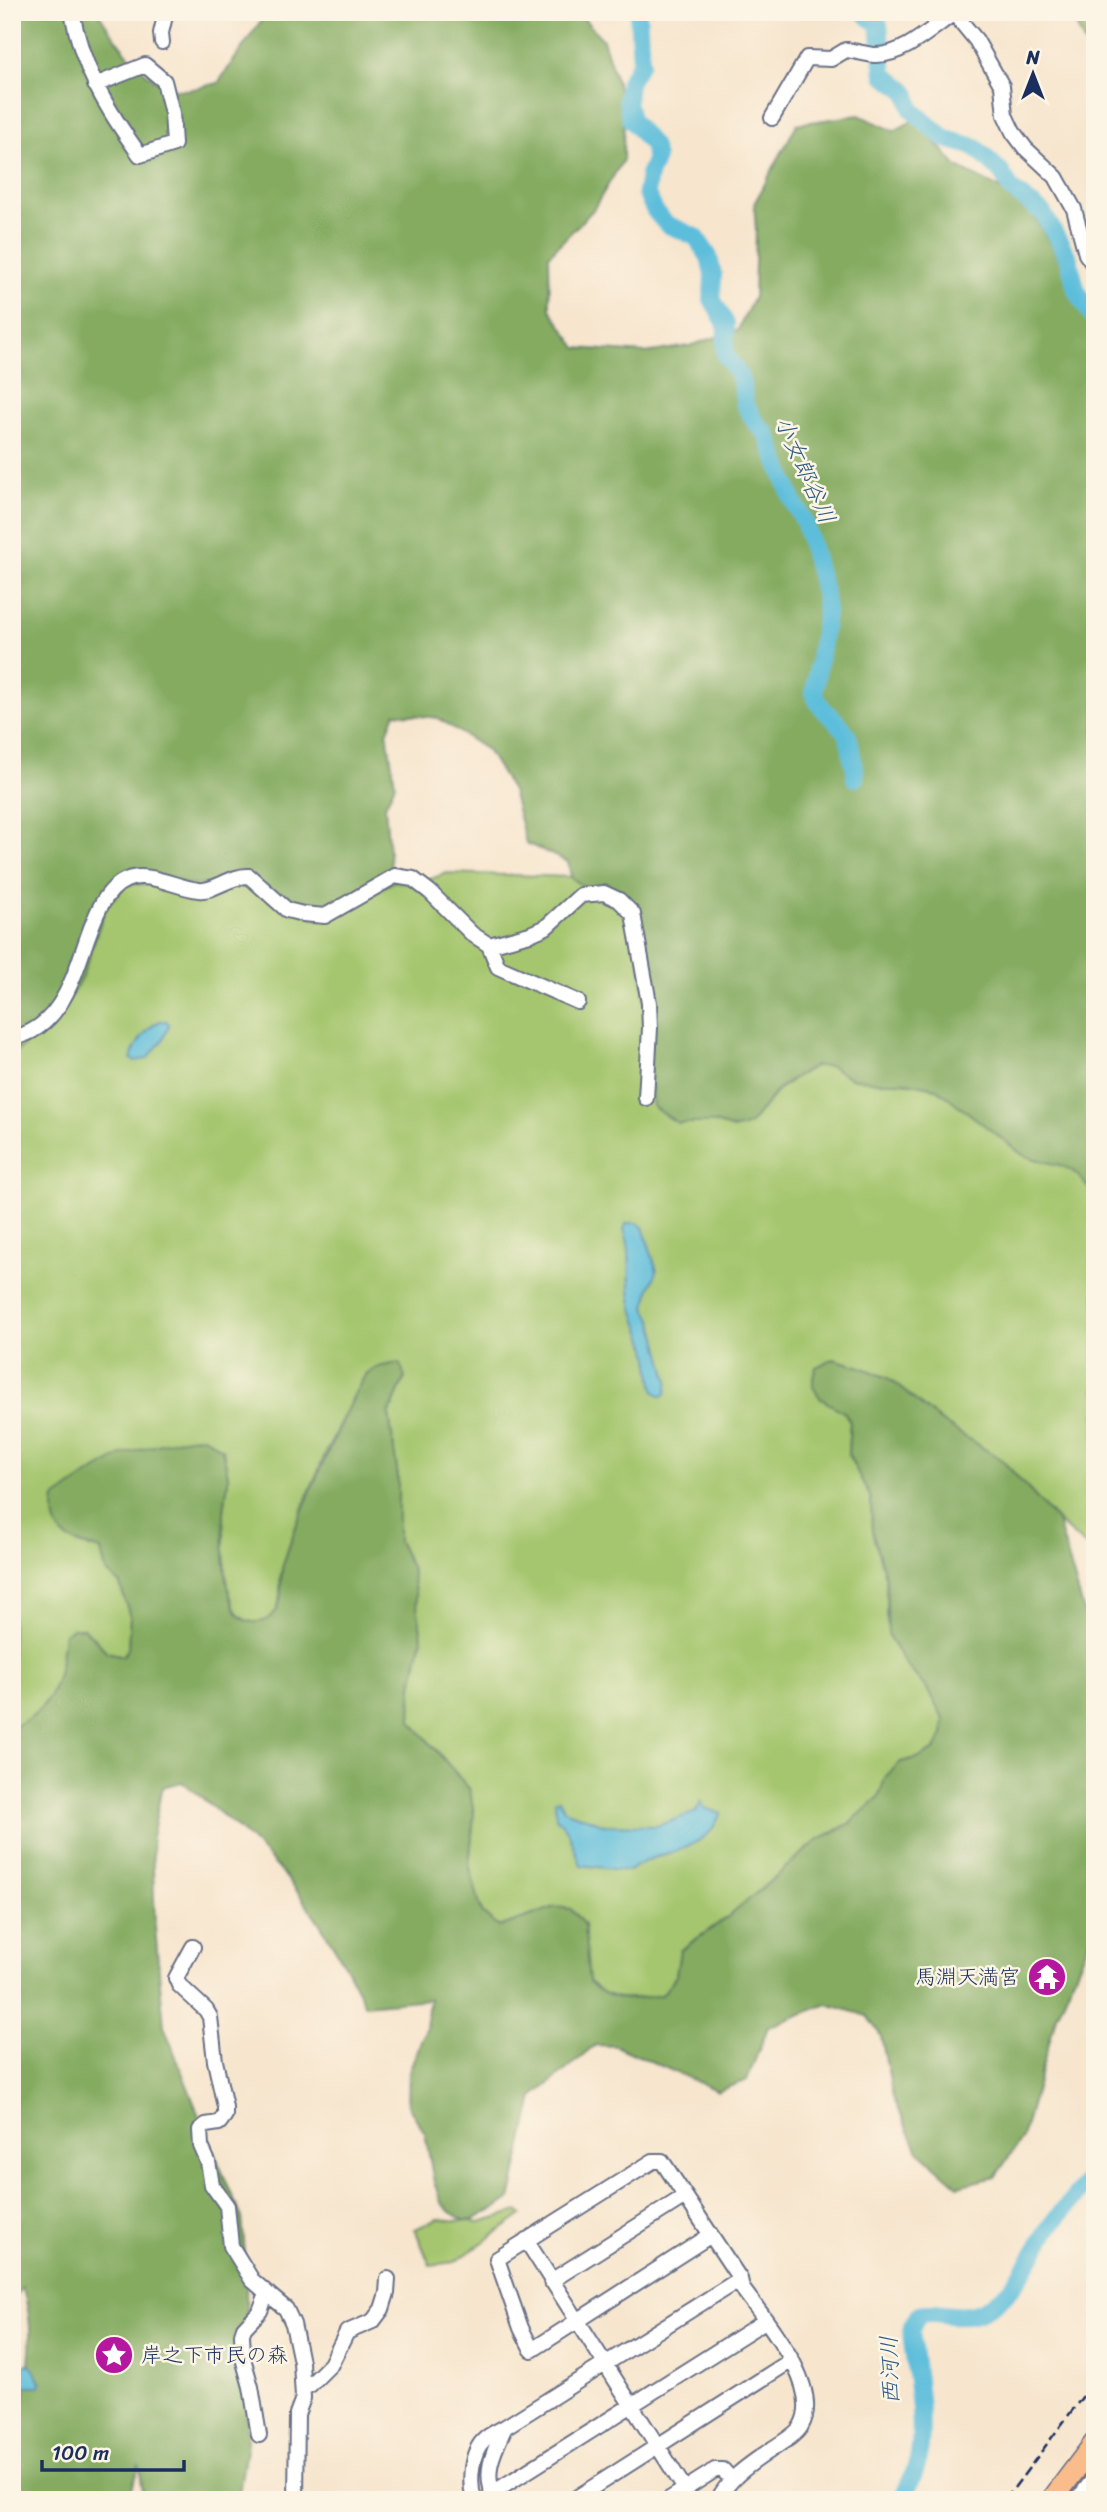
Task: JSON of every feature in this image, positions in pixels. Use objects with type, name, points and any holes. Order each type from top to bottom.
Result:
[{"type":"highway","points":[[1052,2500],[1095,2443]]},
{"type":"street","points":[[72,12],[78,44],[95,85],[120,128],[140,155],[174,144],[172,113],[164,81],[145,65],[95,85]]},
{"type":"street","points":[[162,42],[161,33],[166,12]]},
{"type":"street","points":[[772,118],[807,58],[831,59],[846,50],[875,55],[892,52],[918,38],[953,13],[976,40],[1002,86],[1005,115],[1013,132],[1025,148],[1056,177],[1074,209],[1086,254],[1095,267]]},
{"type":"street","points":[[12,1038],[34,1032],[55,1010],[78,967],[101,904],[112,888],[128,878],[152,878],[202,891],[238,876],[249,876],[287,910],[325,915],[395,876],[407,876],[430,892],[472,934],[489,945],[498,967],[578,1002]]},
{"type":"street","points":[[489,945],[546,927],[581,894],[604,893],[619,900],[633,914],[649,1003],[646,1098]]},
{"type":"street","points":[[193,1947],[176,1978],[179,1985],[210,2017],[215,2061],[225,2107],[225,2115],[219,2123],[206,2125],[200,2130],[201,2146],[208,2162],[212,2185],[227,2206],[231,2246],[252,2280],[286,2309],[293,2324],[301,2362],[303,2398],[297,2414],[296,2500]]},
{"type":"street","points":[[711,2235],[532,2350],[497,2259],[653,2161],[662,2161],[685,2196],[711,2235],[740,2279],[742,2288],[796,2366],[806,2396],[806,2413],[801,2427],[730,2479],[718,2500]]},
{"type":"street","points":[[551,2281],[685,2196]]},
{"type":"street","points":[[526,2240],[685,2489]]},
{"type":"street","points":[[303,2388],[310,2385],[331,2364],[347,2332],[373,2321],[382,2309],[388,2279]]},
{"type":"street","points":[[474,2500],[470,2481],[477,2449],[484,2440],[740,2279]]},
{"type":"street","points":[[258,2435],[243,2358],[242,2334],[260,2311],[267,2293]]},
{"type":"street","points":[[493,2496],[496,2491],[765,2321]]},
{"type":"street","points":[[573,2500],[792,2360]]},
{"type":"street","points":[[493,2496],[488,2477],[492,2457],[505,2427]]},
{"type":"street","points":[[668,2500],[715,2470],[723,2470],[730,2479]]},
{"type":"street","points":[[1077,2500],[1095,2477]]},
{"type":"green space","points":[[12,12],[98,12],[124,49],[147,73],[172,89],[185,90],[218,83],[267,12],[578,12],[603,40],[624,105],[623,160],[593,210],[549,255],[550,309],[577,348],[645,353],[689,346],[738,330],[754,297],[754,204],[797,124],[859,115],[894,131],[916,119],[957,167],[1025,201],[1095,317],[1095,1197],[1071,1170],[1023,1155],[936,1088],[907,1082],[877,1082],[851,1078],[830,1066],[815,1066],[790,1080],[778,1089],[750,1124],[741,1128],[733,1129],[715,1123],[678,1123],[653,1107],[637,913],[587,889],[571,877],[568,862],[526,843],[512,791],[487,750],[438,718],[395,713],[387,733],[395,784],[385,806],[390,864],[395,881],[319,920],[246,885],[127,884],[106,906],[82,977],[68,1000],[45,1031],[12,1056]]},
{"type":"green space","points":[[1070,12],[1095,12],[1095,66]]},
{"type":"green space","points":[[447,873],[571,877],[587,889],[628,900],[655,1015],[653,1107],[678,1123],[715,1123],[733,1129],[750,1124],[778,1090],[802,1072],[815,1066],[830,1066],[851,1078],[922,1084],[936,1088],[1037,1160],[1066,1165],[1083,1179],[1095,1197],[1095,1554],[1058,1522],[1002,1460],[943,1423],[888,1378],[834,1359],[835,1406],[845,1413],[850,1422],[848,1454],[871,1498],[872,1531],[886,1579],[886,1616],[891,1641],[907,1666],[927,1689],[944,1720],[943,1735],[935,1749],[921,1757],[901,1762],[886,1777],[878,1798],[849,1824],[819,1839],[732,1914],[680,1950],[676,1976],[662,1995],[615,1997],[588,1982],[584,1925],[555,1907],[499,1927],[482,1913],[469,1865],[474,1815],[470,1790],[411,1721],[412,1685],[422,1638],[411,1567],[398,1541],[398,1478],[389,1414],[405,1377],[366,1373],[308,1495],[282,1569],[278,1607],[266,1620],[254,1622],[242,1618],[230,1596],[224,1548],[227,1468],[223,1449],[203,1436],[78,1544],[101,1550],[106,1571],[120,1584],[130,1617],[128,1649],[123,1656],[107,1652],[83,1628],[64,1634],[53,1690],[38,1711],[12,1727],[12,1056],[45,1031],[106,906],[127,884],[235,884],[246,885],[259,892],[395,881],[414,885]]},
{"type":"green space","points":[[833,1359],[888,1378],[943,1423],[1002,1460],[1058,1522],[1095,1650],[1095,1929],[1056,2018],[1022,2138],[995,2177],[958,2186],[918,2151],[893,2097],[881,2036],[867,2016],[827,2004],[768,2027],[747,2080],[718,2091],[616,2046],[596,2045],[533,2097],[510,2200],[473,2220],[464,2220],[450,2212],[441,2202],[434,2182],[425,2133],[408,2106],[409,2071],[426,2029],[429,1999],[365,2005],[321,1925],[265,1854],[182,1782],[162,1787],[152,1837],[155,1928],[164,2026],[242,2218],[246,2268],[247,2443],[238,2500],[144,2500],[139,2464],[129,2500],[12,2500],[12,2462],[28,2372],[30,2329],[22,2287],[12,2304],[12,1727],[38,1711],[53,1690],[64,1634],[73,1628],[84,1628],[107,1652],[123,1656],[128,1649],[130,1617],[120,1584],[106,1571],[101,1550],[70,1540],[58,1529],[54,1511],[55,1498],[122,1455],[175,1440],[203,1436],[222,1449],[227,1472],[224,1548],[230,1596],[242,1618],[254,1622],[266,1620],[278,1606],[282,1570],[299,1519],[358,1388],[374,1369],[400,1363],[405,1377],[389,1414],[398,1478],[398,1541],[411,1567],[422,1638],[412,1685],[411,1721],[470,1790],[474,1815],[469,1865],[482,1913],[499,1927],[555,1907],[571,1909],[584,1925],[589,1982],[607,1994],[623,1999],[662,1995],[676,1976],[680,1951],[732,1914],[819,1839],[849,1824],[878,1798],[886,1776],[901,1762],[921,1757],[935,1749],[943,1735],[944,1720],[927,1689],[907,1666],[888,1633],[886,1579],[872,1531],[871,1498],[848,1454],[850,1422],[845,1413],[821,1399],[813,1387],[816,1367]]},
{"type":"green space","points":[[518,2211],[522,2215],[455,2262],[430,2265],[415,2229],[437,2219],[480,2222]]},
{"type":"water","points":[[160,1021],[167,1021],[169,1026],[162,1041],[147,1059],[131,1059],[142,1037]]},
{"type":"water","points":[[626,1224],[643,1227],[657,1271],[646,1308],[653,1321],[668,1380],[666,1394],[662,1396],[655,1392],[648,1351],[632,1304],[629,1248],[624,1229]]},
{"type":"water","points":[[559,1799],[564,1810],[605,1825],[657,1826],[696,1812],[701,1801],[704,1808],[721,1813],[712,1830],[701,1839],[648,1860],[629,1871],[581,1865],[568,1831],[556,1818],[555,1801]]},
{"type":"water","points":[[27,2364],[32,2367],[41,2382],[40,2386],[22,2386],[15,2383],[19,2369]]},
{"type":"waterway","name":"小女郎谷川","points":[[638,12],[641,62],[629,82],[627,101],[631,120],[652,145],[656,158],[646,193],[655,211],[666,224],[696,237],[709,257],[713,275],[712,299],[726,324],[725,354],[741,379],[745,405],[756,423],[767,434],[793,501],[805,523],[825,596],[826,613],[814,693],[820,705],[848,736],[855,778]]},
{"type":"waterway","points":[[863,12],[879,25],[884,75],[903,88],[912,110],[946,139],[975,147],[1001,172],[1012,190],[1043,213],[1069,259],[1076,289],[1095,321]]},
{"type":"waterway","name":"西河川","points":[[901,2500],[915,2470],[920,2445],[920,2411],[911,2328],[919,2314],[973,2314],[999,2300],[1019,2278],[1051,2226],[1095,2170]]},
{"type":"railway","points":[[1005,2500],[1095,2380]]},
{"type":"place","name":"馬淵天満宮","points":[[1047,1977]]},
{"type":"place","name":"岸之下市民の森","points":[[114,2355]]}]
